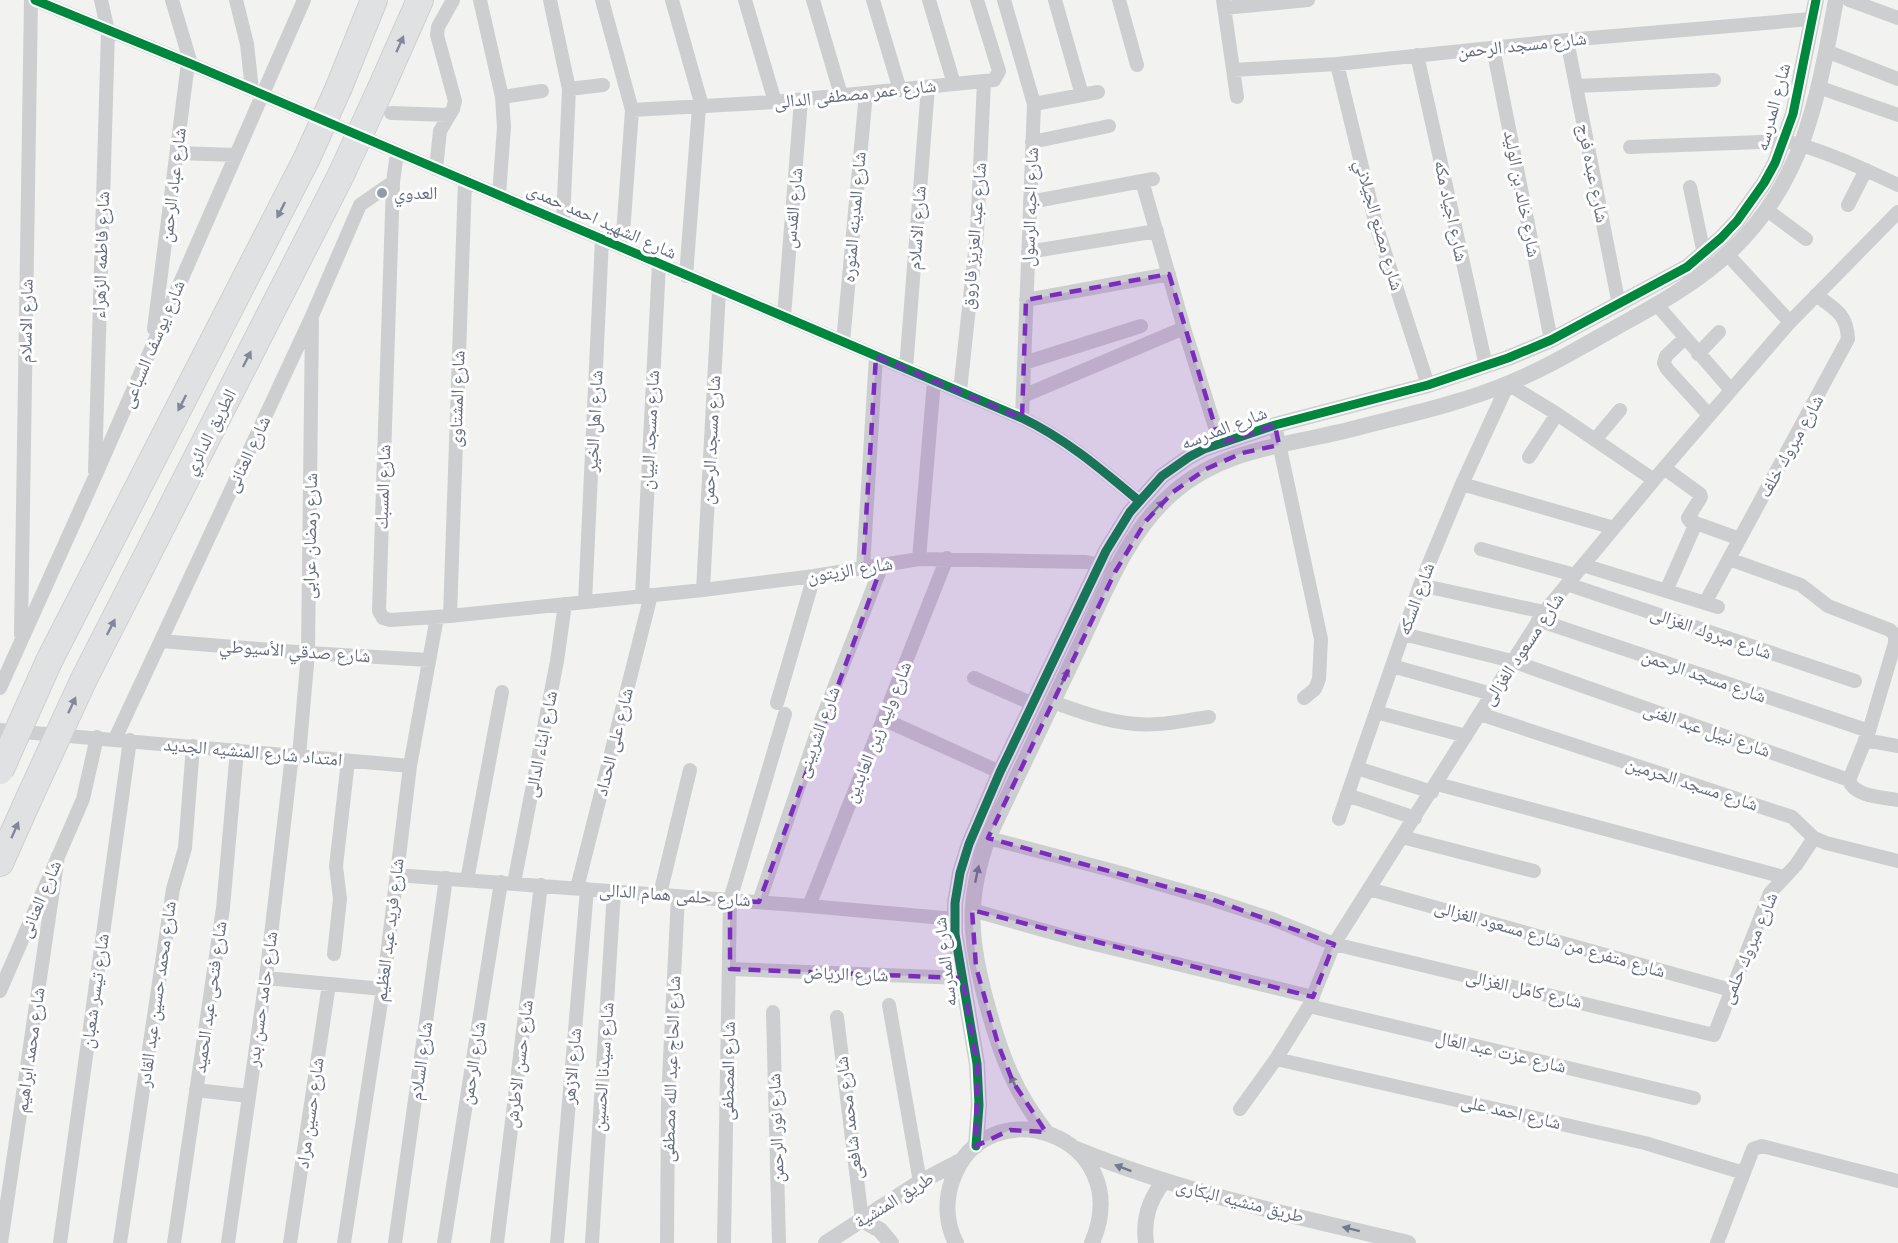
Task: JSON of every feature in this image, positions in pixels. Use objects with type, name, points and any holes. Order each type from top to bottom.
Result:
[{"type":"highway","points":[[0,771],[49,661],[307,158],[374,0]]},
{"type":"highway","name":"الطريق الدائري","points":[[0,863],[84,679],[341,175],[420,0]]},
{"type":"street","name":"شارع الشهيد احمد حمدى","points":[[33,0],[189,63],[397,153],[563,221],[658,264],[1022,418],[1047,430],[1070,446],[1139,501]]},
{"type":"street","name":"شارع الاسلام","points":[[21,641],[33,0]]},
{"type":"street","name":"شارع فاطمه الزهراء","points":[[94,479],[108,31],[101,0]]},
{"type":"street","points":[[172,0],[189,63]]},
{"type":"street","points":[[236,0],[257,92]]},
{"type":"street","points":[[293,0],[298,15]]},
{"type":"street","name":"شارع يوسف السباعى","points":[[0,688],[236,155],[257,92],[304,0]]},
{"type":"street","points":[[436,169],[440,131],[455,101],[437,35],[438,27],[453,0]]},
{"type":"street","points":[[480,0],[502,97],[504,127],[499,195]]},
{"type":"street","points":[[550,0],[569,89],[563,221]]},
{"type":"street","points":[[602,0],[632,110],[622,248]]},
{"type":"street","points":[[672,0],[700,106],[686,276]]},
{"type":"street","points":[[745,0],[775,102]]},
{"type":"street","points":[[813,0],[841,95]]},
{"type":"street","points":[[873,0],[900,90]]},
{"type":"street","points":[[929,0],[954,84]]},
{"type":"street","points":[[978,0],[999,71],[994,80],[984,81]]},
{"type":"street","name":"شارع احبه الرسول","points":[[1004,0],[1034,104],[1022,418]]},
{"type":"street","points":[[1055,0],[1082,95]]},
{"type":"street","points":[[1119,0],[1137,65]]},
{"type":"street","points":[[1237,97],[1223,4],[1308,0]]},
{"type":"street","name":"شارع المدرسه","points":[[1046,1132],[1013,1082],[998,1044],[976,967],[972,910],[977,873],[988,838],[1053,702],[1108,568],[1113,537],[1156,482],[1189,456],[1275,425],[1428,385],[1486,366],[1551,340],[1669,278],[1704,254],[1752,203],[1785,141],[1816,0]]},
{"type":"street","name":"شارع المدرسه","points":[[976,1146],[979,1105],[977,1064],[962,978],[955,919],[957,888],[963,858],[1000,772],[1033,704],[1108,568],[1173,492],[1206,469],[1242,453],[1384,421],[1508,384],[1554,362],[1694,282],[1728,255],[1767,210],[1784,182],[1802,145],[1818,87],[1836,0]]},
{"type":"street","points":[[1849,0],[1898,18]]},
{"type":"street","name":"شارع مسجد الرحمن","points":[[1233,70],[1336,64],[1567,40],[1811,19]]},
{"type":"street","name":"شارع عبده فرج","points":[[1567,40],[1618,305]]},
{"type":"street","name":"شارع خالد بن الوليد","points":[[1493,48],[1551,340]]},
{"type":"street","points":[[1826,51],[1898,80]]},
{"type":"street","name":"شارع اجياد مكه","points":[[1417,55],[1486,366]]},
{"type":"street","name":"شارع عباد الرحمن","points":[[153,343],[189,63]]},
{"type":"street","name":"شارع مصنع الجيلاني","points":[[1336,64],[1376,225],[1428,385]]},
{"type":"street","points":[[1576,86],[1714,80]]},
{"type":"street","name":"شارع عمر مصطفى الدالى","points":[[632,110],[775,102],[984,81]]},
{"type":"street","name":"شارع عبد العزيز فاروق","points":[[960,392],[977,233],[984,81]]},
{"type":"street","points":[[569,89],[603,85]]},
{"type":"street","name":"شارع الاسلام","points":[[906,369],[928,87]]},
{"type":"street","points":[[1818,87],[1898,115]]},
{"type":"street","points":[[502,97],[542,92]]},
{"type":"street","points":[[1034,104],[1098,92]]},
{"type":"street","name":"شارع المدينه المنوره","points":[[843,342],[866,93]]},
{"type":"street","name":"شارع القدس","points":[[784,317],[801,99]]},
{"type":"street","points":[[391,113],[449,115]]},
{"type":"street","points":[[1032,142],[1109,126]]},
{"type":"street","points":[[1630,147],[1785,141],[1802,145],[1898,185]]},
{"type":"street","points":[[177,153],[236,155]]},
{"type":"street","name":"شارع المسبك","points":[[397,153],[393,182],[379,611],[383,618],[390,620],[443,617],[585,602]]},
{"type":"street","points":[[1848,205],[1866,170]]},
{"type":"street","points":[[1030,202],[1148,180],[1157,231],[1220,443]]},
{"type":"street","name":"شارع المشتاوى","points":[[443,617],[465,181]]},
{"type":"street","name":"شارع العنانى","points":[[115,739],[312,316],[360,205],[393,182]]},
{"type":"street","points":[[1690,187],[1704,254]]},
{"type":"street","points":[[1767,210],[1806,239]]},
{"type":"street","name":"شارع مسعود الغزالى","points":[[1240,1109],[1276,1059],[1311,1001],[1334,944],[1541,616],[1790,322],[1898,212]]},
{"type":"street","points":[[1028,252],[1157,231]]},
{"type":"street","name":"شارع اهل الخير","points":[[585,602],[602,239]]},
{"type":"street","points":[[1728,255],[1790,322]]},
{"type":"street","name":"شارع مسجد البيان","points":[[646,596],[658,264]]},
{"type":"street","points":[[1026,300],[1169,274]]},
{"type":"street","name":"شارع مسجد الرحمن","points":[[703,590],[719,290]]},
{"type":"street","name":"شارع مبروك خلف","points":[[1705,603],[1848,339],[1848,326],[1841,314],[1816,295]]},
{"type":"street","points":[[1657,305],[1684,339],[1731,390]]},
{"type":"street","name":"شارع رمضان عرابى","points":[[295,755],[308,653],[312,316]]},
{"type":"street","points":[[1024,363],[1141,326]]},
{"type":"street","points":[[1023,396],[1184,328]]},
{"type":"street","points":[[1698,354],[1719,332]]},
{"type":"street","points":[[1684,339],[1666,356],[1664,363],[1709,415]]},
{"type":"street","points":[[864,568],[876,356]]},
{"type":"street","points":[[919,559],[934,381]]},
{"type":"street","points":[[1508,384],[1557,414],[1654,480]]},
{"type":"street","name":"شارع السكه","points":[[1339,819],[1420,585],[1462,484],[1508,384]]},
{"type":"street","points":[[1595,440],[1620,410]]},
{"type":"street","points":[[1528,457],[1557,414]]},
{"type":"street","points":[[1275,425],[1321,639],[1319,679],[1316,689],[1304,698]]},
{"type":"street","points":[[1664,468],[1700,494],[1700,501],[1688,518],[1690,521],[1740,539]]},
{"type":"street","points":[[1462,484],[1614,528]]},
{"type":"street","points":[[1666,591],[1696,523]]},
{"type":"street","points":[[1481,549],[1575,575],[1666,591],[1719,607]]},
{"type":"street","name":"شارع وليد زين العابدين","points":[[809,906],[947,558]]},
{"type":"street","name":"شارع الزيتون","points":[[585,602],[814,576],[919,559],[1086,562],[1108,568]]},
{"type":"street","points":[[1729,559],[1801,585],[1828,606],[1890,630],[1895,635],[1895,643],[1867,736],[1850,780]]},
{"type":"street","name":"شارع الشربينى","points":[[759,902],[820,724],[882,565]]},
{"type":"street","name":"شارع مبروك الغزالى","points":[[1575,575],[1855,681]]},
{"type":"street","name":"شارع المصطفى","points":[[724,1243],[730,900],[814,576]]},
{"type":"street","name":"شارع مسجد الرحمن","points":[[1420,585],[1541,616],[1898,746]]},
{"type":"street","name":"شارع على الحداد","points":[[582,888],[646,596]]},
{"type":"street","name":"شارع ابناء الدالى","points":[[507,883],[557,660],[566,604]]},
{"type":"street","name":"شارع فريد عبد العظيم","points":[[344,1243],[382,989],[410,766],[429,660],[443,617]]},
{"type":"street","name":"شارع نبيل عبد الغنى","points":[[1403,634],[1512,661],[1850,780],[1852,787],[1857,791],[1898,800]]},
{"type":"street","name":"شارع صدقي الأسيوطي","points":[[161,641],[429,660]]},
{"type":"street","points":[[1392,666],[1492,694]]},
{"type":"street","points":[[974,678],[1033,704]]},
{"type":"street","points":[[467,880],[502,692]]},
{"type":"street","points":[[1053,702],[1098,718],[1137,724],[1157,724],[1209,717]]},
{"type":"street","points":[[1376,712],[1466,736]]},
{"type":"street","name":"شارع مسجد الحرمين","points":[[1480,714],[1792,817],[1814,838],[1826,843],[1898,861]]},
{"type":"street","points":[[883,719],[1000,772]]},
{"type":"street","name":"امتداد شارع المنشيه الجديد","points":[[0,730],[410,766]]},
{"type":"street","name":"شارع العنانى","points":[[0,991],[83,799],[97,737]]},
{"type":"street","name":"شارع تيسر شعبان","points":[[60,1243],[130,740]]},
{"type":"street","name":"شارع محمد حسين عبد القادر","points":[[120,1243],[173,889],[185,848],[193,746]]},
{"type":"street","name":"شارع فتحى عبد الحميد","points":[[174,1243],[223,908],[237,750]]},
{"type":"street","name":"شارع حامد حسن بدر","points":[[228,1243],[295,755]]},
{"type":"street","points":[[334,954],[340,899],[336,866],[348,760]]},
{"type":"street","points":[[1357,768],[1784,877]]},
{"type":"street","points":[[660,894],[690,770]]},
{"type":"street","points":[[1347,795],[1415,818]]},
{"type":"street","points":[[1402,837],[1534,872]]},
{"type":"street","name":"شارع كامل الغزالى","points":[[988,838],[1211,899],[1272,919],[1334,944],[1714,1035]]},
{"type":"street","name":"شارع مبروك حلمى","points":[[1714,1035],[1770,893],[1796,865],[1814,838]]},
{"type":"street","name":"شارع محمد ابراهيم","points":[[1,1243],[2,1221],[58,856]]},
{"type":"street","name":"شارع حلمى همام الدالى","points":[[396,875],[955,919]]},
{"type":"street","name":"شارع السلام","points":[[395,1243],[446,878]]},
{"type":"street","name":"شارع الرحمن","points":[[444,1243],[507,883]]},
{"type":"street","name":"شارع حسن الاطرش","points":[[497,1243],[541,885]]},
{"type":"street","name":"شارع الازهر","points":[[557,1243],[582,888]]},
{"type":"street","name":"شارع متفرع من شارع مسعود الغزالى","points":[[1368,889],[1731,990]]},
{"type":"street","name":"شارع سيدنا الحسين","points":[[592,1243],[614,891]]},
{"type":"street","name":"شارع الحاج عبد الله مصطفى","points":[[667,1243],[668,1099],[678,896]]},
{"type":"street","name":"شارع عزت عبد العال","points":[[972,910],[1311,1001],[1694,1098]]},
{"type":"street","name":"شارع الرياض","points":[[730,969],[962,978]]},
{"type":"street","points":[[266,978],[382,989]]},
{"type":"street","name":"شارع حسين مراد","points":[[290,1243],[329,984]]},
{"type":"street","points":[[889,1005],[920,1182]]},
{"type":"street","name":"شارع نور الرحمن","points":[[773,1012],[779,1243]]},
{"type":"street","name":"شارع محمد شافعى","points":[[837,1017],[862,1220]]},
{"type":"street","name":"شارع احمد على","points":[[1276,1059],[1645,1143],[1744,1173]]},
{"type":"street","points":[[196,1090],[249,1096]]},
{"type":"street","points":[[956,1243],[948,1222],[947,1205],[954,1173],[963,1159],[976,1146],[992,1136],[1010,1130],[1028,1129],[1046,1132],[1062,1139],[1076,1149],[1092,1170],[1100,1194],[1101,1211],[1092,1243]]},
{"type":"street","points":[[1717,1243],[1753,1149],[1762,1146],[1898,1181]]},
{"type":"street","name":"طريق منشيه البكارى","points":[[1076,1149],[1163,1182],[1408,1243]]},
{"type":"street","name":"طريق المنشية","points":[[826,1243],[920,1182],[963,1159]]},
{"type":"street","points":[[1146,1243],[1145,1224],[1149,1204],[1163,1182]]},
{"type":"street","points":[[862,1220],[880,1230],[891,1243]]},
{"type":"highlighted area","points":[[1169,274],[1220,443],[1275,425],[1279,445],[1242,453],[1206,469],[1173,492],[1146,521],[1115,572],[988,838],[1211,899],[1334,944],[1313,997],[972,910],[976,967],[998,1044],[1013,1082],[1046,1132],[1010,1130],[976,1146],[977,1064],[962,978],[730,969],[730,900],[759,902],[882,565],[863,568],[876,356],[1022,418],[1026,300]]},
{"type":"cycle path","points":[[35,0],[191,64],[1022,418],[1069,445],[1139,501]]},
{"type":"cycle path","points":[[976,1146],[979,1105],[977,1064],[955,934],[955,903],[960,873],[969,844],[1000,772],[1106,551],[1130,512],[1162,476],[1204,449],[1275,425],[1428,385],[1508,358],[1551,340],[1687,267],[1737,221],[1775,163],[1793,114],[1816,0]]},
{"type":"place","name":"العدوي","points":[[382,193]]}]
